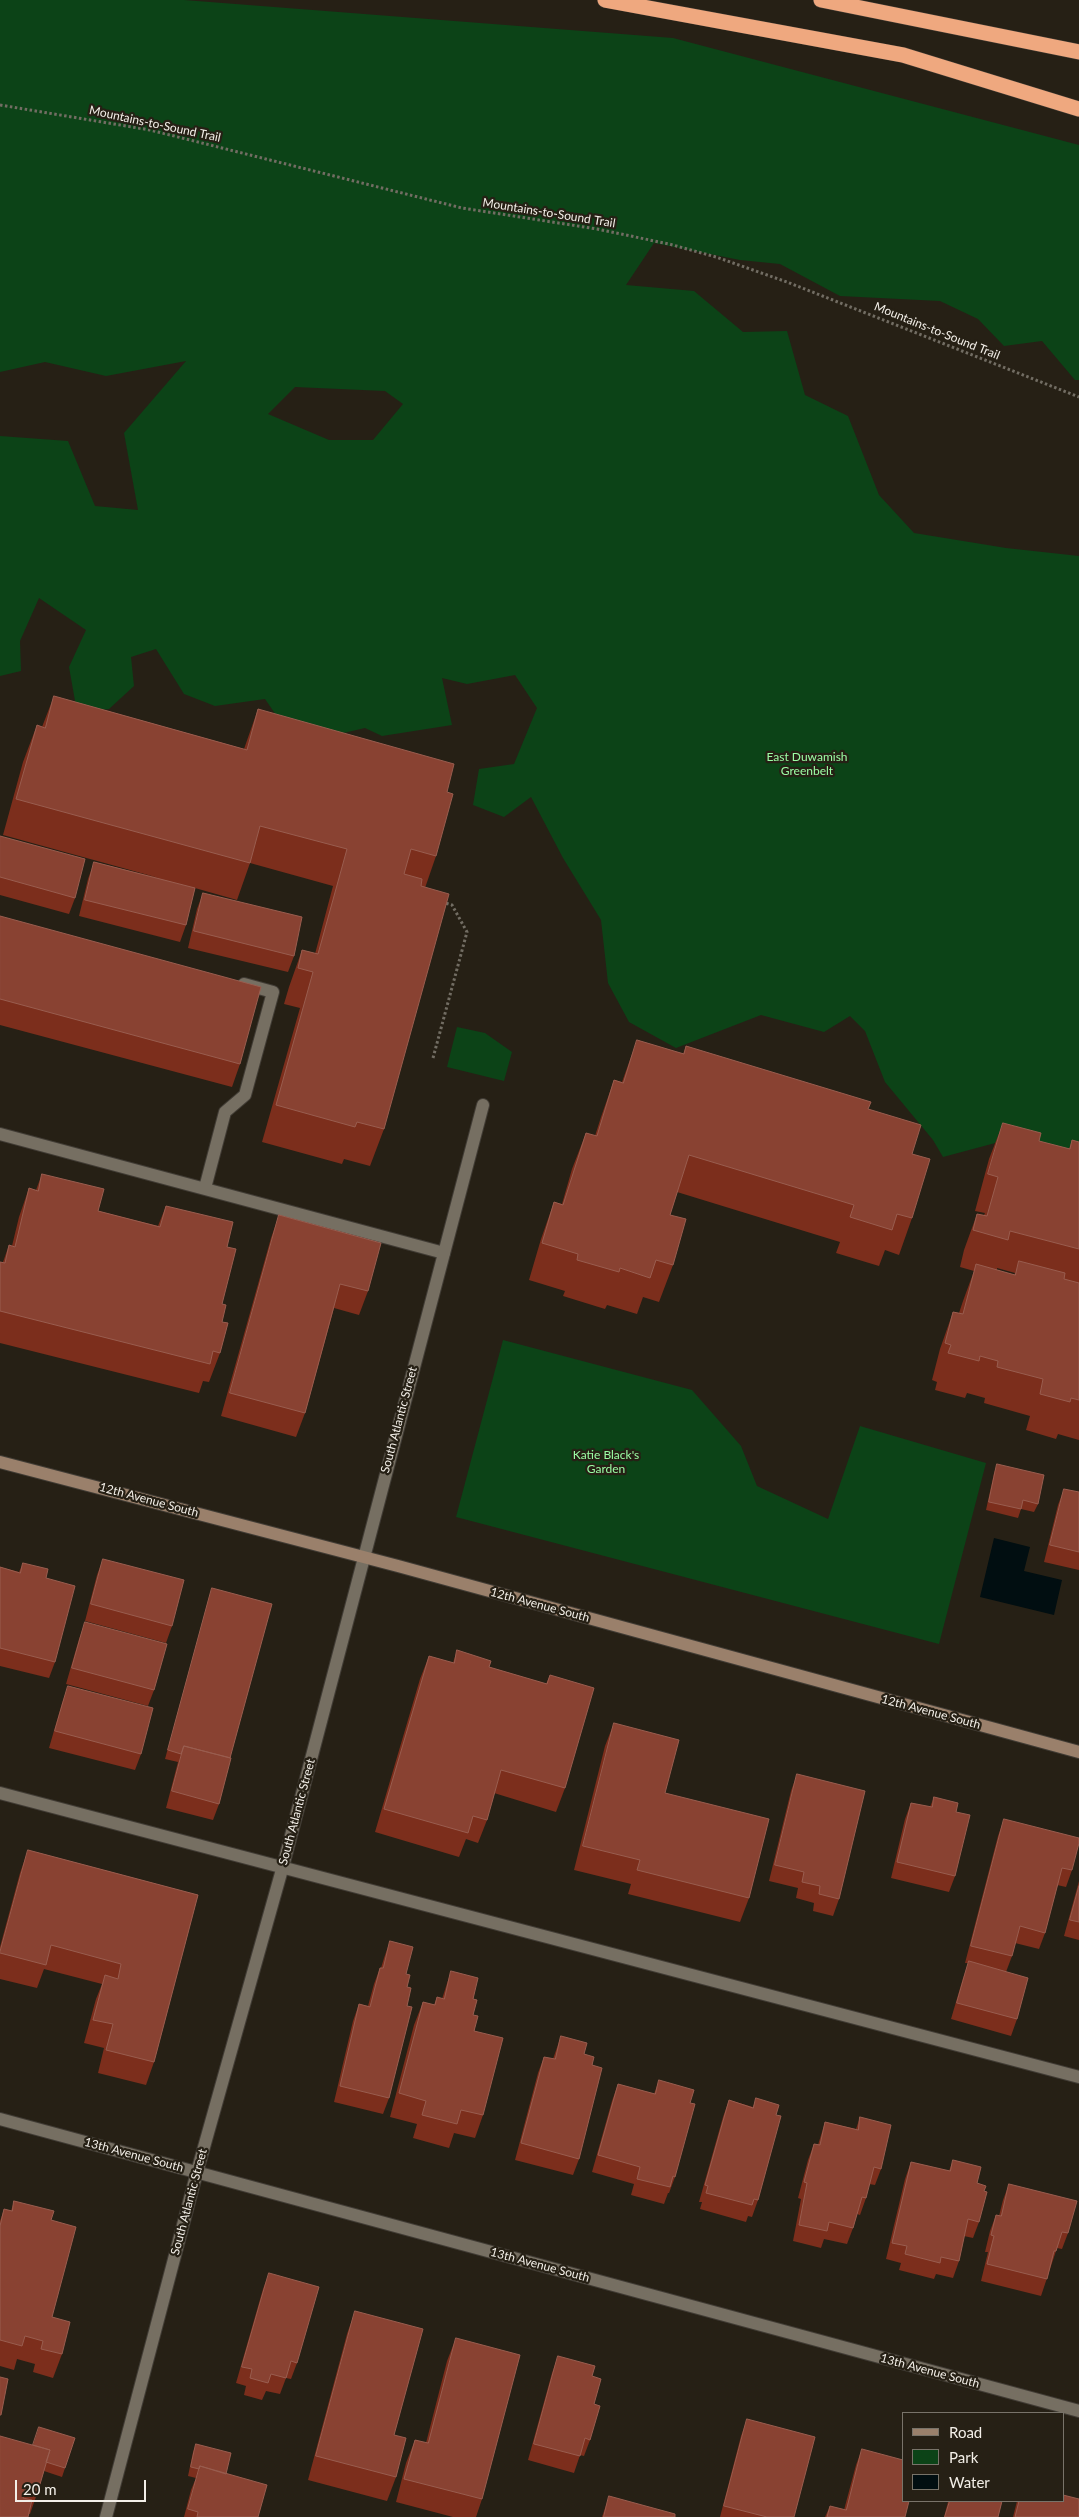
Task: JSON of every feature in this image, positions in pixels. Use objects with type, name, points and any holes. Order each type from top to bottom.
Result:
[{"type":"highway","points":[[606,0],[903,56],[1079,109]]},
{"type":"highway","points":[[821,0],[1079,52]]},
{"type":"street","points":[[205,1188],[225,1112],[245,1095],[273,992],[236,982]]},
{"type":"street","name":"South Atlantic Street","points":[[106,2517],[197,2172],[283,1866],[483,1105]]},
{"type":"street","points":[[0,1134],[444,1253]]},
{"type":"street","name":"12th Avenue South","points":[[0,1462],[364,1556],[1079,1752]]},
{"type":"street","points":[[0,1792],[1079,2077]]},
{"type":"street","name":"13th Avenue South","points":[[0,2119],[1079,2411]]},
{"type":"path","name":"Mountains-to-Sound Trail","points":[[0,104],[150,130],[462,208],[597,229],[669,244],[716,257],[787,282],[1079,397]]},
{"type":"path","points":[[433,1058],[467,932],[452,905],[434,900]]},
{"type":"green space","name":"East Duwamish Greenbelt","points":[[0,0],[184,0],[673,38],[1079,145],[1079,380],[1075,380],[1042,341],[1004,346],[978,319],[940,301],[840,296],[780,264],[740,260],[654,243],[626,285],[694,291],[743,332],[787,331],[805,395],[848,416],[879,495],[914,533],[1006,548],[1079,556],[1079,1166],[999,1142],[943,1157],[933,1140],[885,1082],[865,1031],[850,1016],[824,1032],[761,1015],[676,1048],[629,1022],[608,983],[601,920],[563,858],[531,797],[504,817],[473,805],[479,769],[514,764],[537,708],[515,675],[467,684],[442,678],[452,725],[382,736],[365,728],[296,744],[265,699],[215,706],[184,694],[156,649],[131,657],[134,686],[109,709],[77,712],[69,667],[86,630],[39,598],[20,641],[21,671],[0,676],[0,436],[68,441],[95,506],[138,510],[124,433],[186,361],[106,376],[45,362],[0,372]],"holes":[[[295,387],[385,391],[403,404],[373,440],[329,440],[268,414]]]},
{"type":"green space","points":[[457,1027],[485,1033],[512,1052],[504,1081],[447,1067]]},
{"type":"green space","name":"Katie Black's Garden","points":[[503,1340],[692,1390],[741,1446],[757,1486],[828,1519],[860,1426],[986,1463],[939,1644],[456,1517]]},
{"type":"water","points":[[994,1538],[1030,1547],[1024,1571],[1062,1580],[1054,1615],[980,1597]]},
{"type":"building","points":[[54,696],[247,750],[258,709],[454,764],[447,792],[453,794],[436,856],[411,849],[404,874],[422,879],[421,886],[449,894],[384,1129],[357,1122],[355,1127],[276,1105],[313,972],[298,968],[302,950],[318,954],[347,849],[260,826],[250,863],[16,799],[37,725],[45,728]]},
{"type":"building","points":[[0,836],[85,859],[75,898],[0,877]]},
{"type":"building","points":[[94,862],[195,888],[186,925],[85,900]]},
{"type":"building","points":[[203,893],[302,917],[294,956],[194,931]]},
{"type":"building","points":[[0,916],[261,987],[240,1064],[0,999]]},
{"type":"building","points":[[637,1040],[684,1054],[686,1046],[871,1102],[868,1109],[921,1125],[912,1154],[930,1159],[912,1218],[897,1214],[892,1230],[850,1217],[854,1205],[689,1155],[670,1215],[686,1219],[673,1265],[656,1260],[650,1278],[620,1268],[619,1272],[577,1260],[578,1254],[542,1243],[554,1202],[563,1205],[586,1133],[597,1136],[614,1080],[623,1083]]},
{"type":"building","points":[[1003,1123],[1041,1133],[1039,1141],[1070,1149],[1072,1140],[1079,1142],[1079,1249],[1010,1231],[1008,1240],[973,1230],[977,1214],[987,1216],[998,1177],[988,1174]]},
{"type":"building","points":[[42,1174],[104,1189],[98,1211],[160,1227],[166,1206],[233,1222],[227,1247],[236,1249],[222,1304],[226,1305],[222,1322],[228,1323],[220,1353],[213,1351],[210,1364],[0,1311],[0,1262],[5,1263],[9,1245],[15,1247],[29,1188],[38,1191]]},
{"type":"building","points":[[279,1215],[381,1243],[368,1291],[340,1284],[305,1413],[230,1393]]},
{"type":"building","points":[[1019,1261],[1065,1273],[1064,1279],[1079,1283],[1079,1400],[1071,1398],[1070,1402],[1040,1394],[1043,1379],[997,1367],[998,1361],[980,1356],[979,1361],[948,1353],[951,1345],[945,1343],[953,1312],[963,1314],[976,1264],[1015,1275]]},
{"type":"building","points":[[997,1464],[1044,1475],[1038,1504],[1023,1500],[1021,1509],[989,1502]]},
{"type":"building","points":[[1064,1489],[1079,1492],[1079,1552],[1050,1545]]},
{"type":"building","points":[[103,1559],[184,1580],[172,1626],[91,1604]]},
{"type":"building","points":[[23,1563],[48,1569],[46,1578],[75,1586],[55,1662],[0,1648],[0,1567],[20,1573]]},
{"type":"building","points":[[212,1588],[272,1604],[230,1758],[184,1746],[181,1754],[168,1750]]},
{"type":"building","points":[[85,1622],[167,1644],[154,1690],[72,1668]]},
{"type":"building","points":[[457,1650],[491,1661],[489,1667],[547,1684],[550,1675],[594,1688],[565,1788],[501,1770],[487,1820],[473,1816],[468,1833],[384,1809],[429,1656],[454,1663]]},
{"type":"building","points":[[68,1686],[153,1708],[141,1754],[55,1731]]},
{"type":"building","points":[[614,1723],[679,1740],[665,1793],[769,1819],[749,1898],[637,1870],[640,1860],[583,1846]]},
{"type":"building","points":[[184,1746],[231,1758],[219,1804],[172,1791]]},
{"type":"building","points":[[797,1774],[865,1791],[839,1899],[819,1894],[820,1886],[802,1882],[804,1872],[775,1865]]},
{"type":"building","points":[[934,1797],[958,1803],[956,1812],[970,1815],[955,1876],[897,1862],[911,1803],[932,1807]]},
{"type":"building","points":[[1004,1819],[1079,1838],[1072,1870],[1062,1868],[1045,1933],[1020,1926],[1012,1956],[971,1946]]},
{"type":"building","points":[[28,1850],[198,1895],[154,2062],[106,2050],[113,2024],[93,2020],[105,1975],[118,1979],[121,1964],[51,1945],[46,1965],[0,1953]]},
{"type":"building","points":[[1079,1886],[1079,1922],[1070,1920]]},
{"type":"building","points":[[390,1941],[413,1947],[406,1974],[410,1975],[407,1987],[411,1988],[407,2006],[412,2007],[389,2098],[340,2086],[359,2004],[370,2007],[380,1968],[383,1968]]},
{"type":"building","points":[[969,1961],[1028,1978],[1017,2019],[957,2003]]},
{"type":"building","points":[[451,1971],[478,1978],[473,1999],[477,2000],[473,2015],[478,2016],[474,2031],[503,2038],[483,2115],[461,2110],[457,2124],[422,2115],[426,2101],[399,2093],[423,2002],[435,2005],[437,1997],[444,1999]]},
{"type":"building","points":[[561,2036],[587,2043],[584,2054],[594,2057],[592,2065],[602,2068],[579,2159],[521,2143],[544,2057],[555,2059]]},
{"type":"building","points":[[659,2080],[694,2090],[690,2103],[695,2104],[675,2177],[673,2176],[670,2187],[637,2179],[640,2167],[598,2155],[618,2084],[655,2094]]},
{"type":"building","points":[[756,2098],[779,2105],[776,2115],[781,2116],[758,2200],[754,2199],[752,2205],[706,2193],[708,2186],[705,2185],[729,2100],[753,2108]]},
{"type":"building","points":[[860,2117],[891,2125],[881,2169],[874,2167],[866,2198],[862,2197],[853,2228],[829,2222],[827,2231],[799,2225],[807,2183],[804,2182],[814,2144],[820,2145],[825,2122],[858,2130]]},
{"type":"building","points":[[953,2160],[981,2167],[977,2183],[986,2186],[984,2191],[987,2192],[979,2222],[968,2219],[959,2261],[941,2257],[940,2263],[905,2254],[907,2246],[892,2243],[911,2162],[950,2171]]},
{"type":"building","points":[[1009,2184],[1077,2201],[1068,2233],[1062,2232],[1056,2251],[1054,2251],[1047,2279],[987,2264],[994,2236],[991,2235],[996,2215],[1001,2216]]},
{"type":"building","points":[[14,2201],[54,2211],[51,2220],[76,2227],[52,2317],[70,2322],[62,2354],[41,2349],[43,2341],[25,2336],[22,2346],[0,2340],[0,2226],[4,2209],[12,2211]]},
{"type":"building","points":[[269,2273],[319,2287],[297,2363],[291,2361],[286,2378],[271,2374],[268,2383],[250,2378],[252,2369],[242,2367]]},
{"type":"building","points":[[355,2311],[423,2329],[394,2435],[406,2438],[396,2477],[316,2456]]},
{"type":"building","points":[[456,2338],[520,2355],[482,2499],[404,2479],[415,2440],[428,2443]]},
{"type":"building","points":[[558,2356],[595,2366],[592,2376],[601,2379],[594,2404],[600,2406],[590,2440],[585,2438],[580,2456],[534,2444]]},
{"type":"building","points":[[0,2377],[8,2379],[1,2415],[0,2415]]},
{"type":"building","points":[[747,2419],[815,2437],[794,2517],[767,2517],[724,2506]]},
{"type":"building","points":[[39,2427],[75,2438],[65,2468],[46,2462],[50,2450],[33,2445]]},
{"type":"building","points":[[0,2436],[50,2450],[38,2491],[26,2488],[23,2498],[32,2500],[28,2517],[0,2517]]},
{"type":"building","points":[[196,2444],[231,2453],[226,2474],[200,2466],[199,2469],[191,2467]]},
{"type":"building","points":[[862,2449],[902,2460],[902,2502],[909,2502],[905,2517],[827,2517],[830,2506],[846,2510]]},
{"type":"building","points":[[200,2466],[267,2485],[258,2517],[197,2517],[198,2512],[188,2509]]},
{"type":"building","points":[[1064,2495],[1079,2499],[1079,2517],[1015,2517],[1019,2502],[1064,2502]]},
{"type":"building","points":[[609,2496],[675,2514],[675,2517],[604,2517]]},
{"type":"building","points":[[950,2502],[1002,2502],[998,2517],[945,2517]]}]
